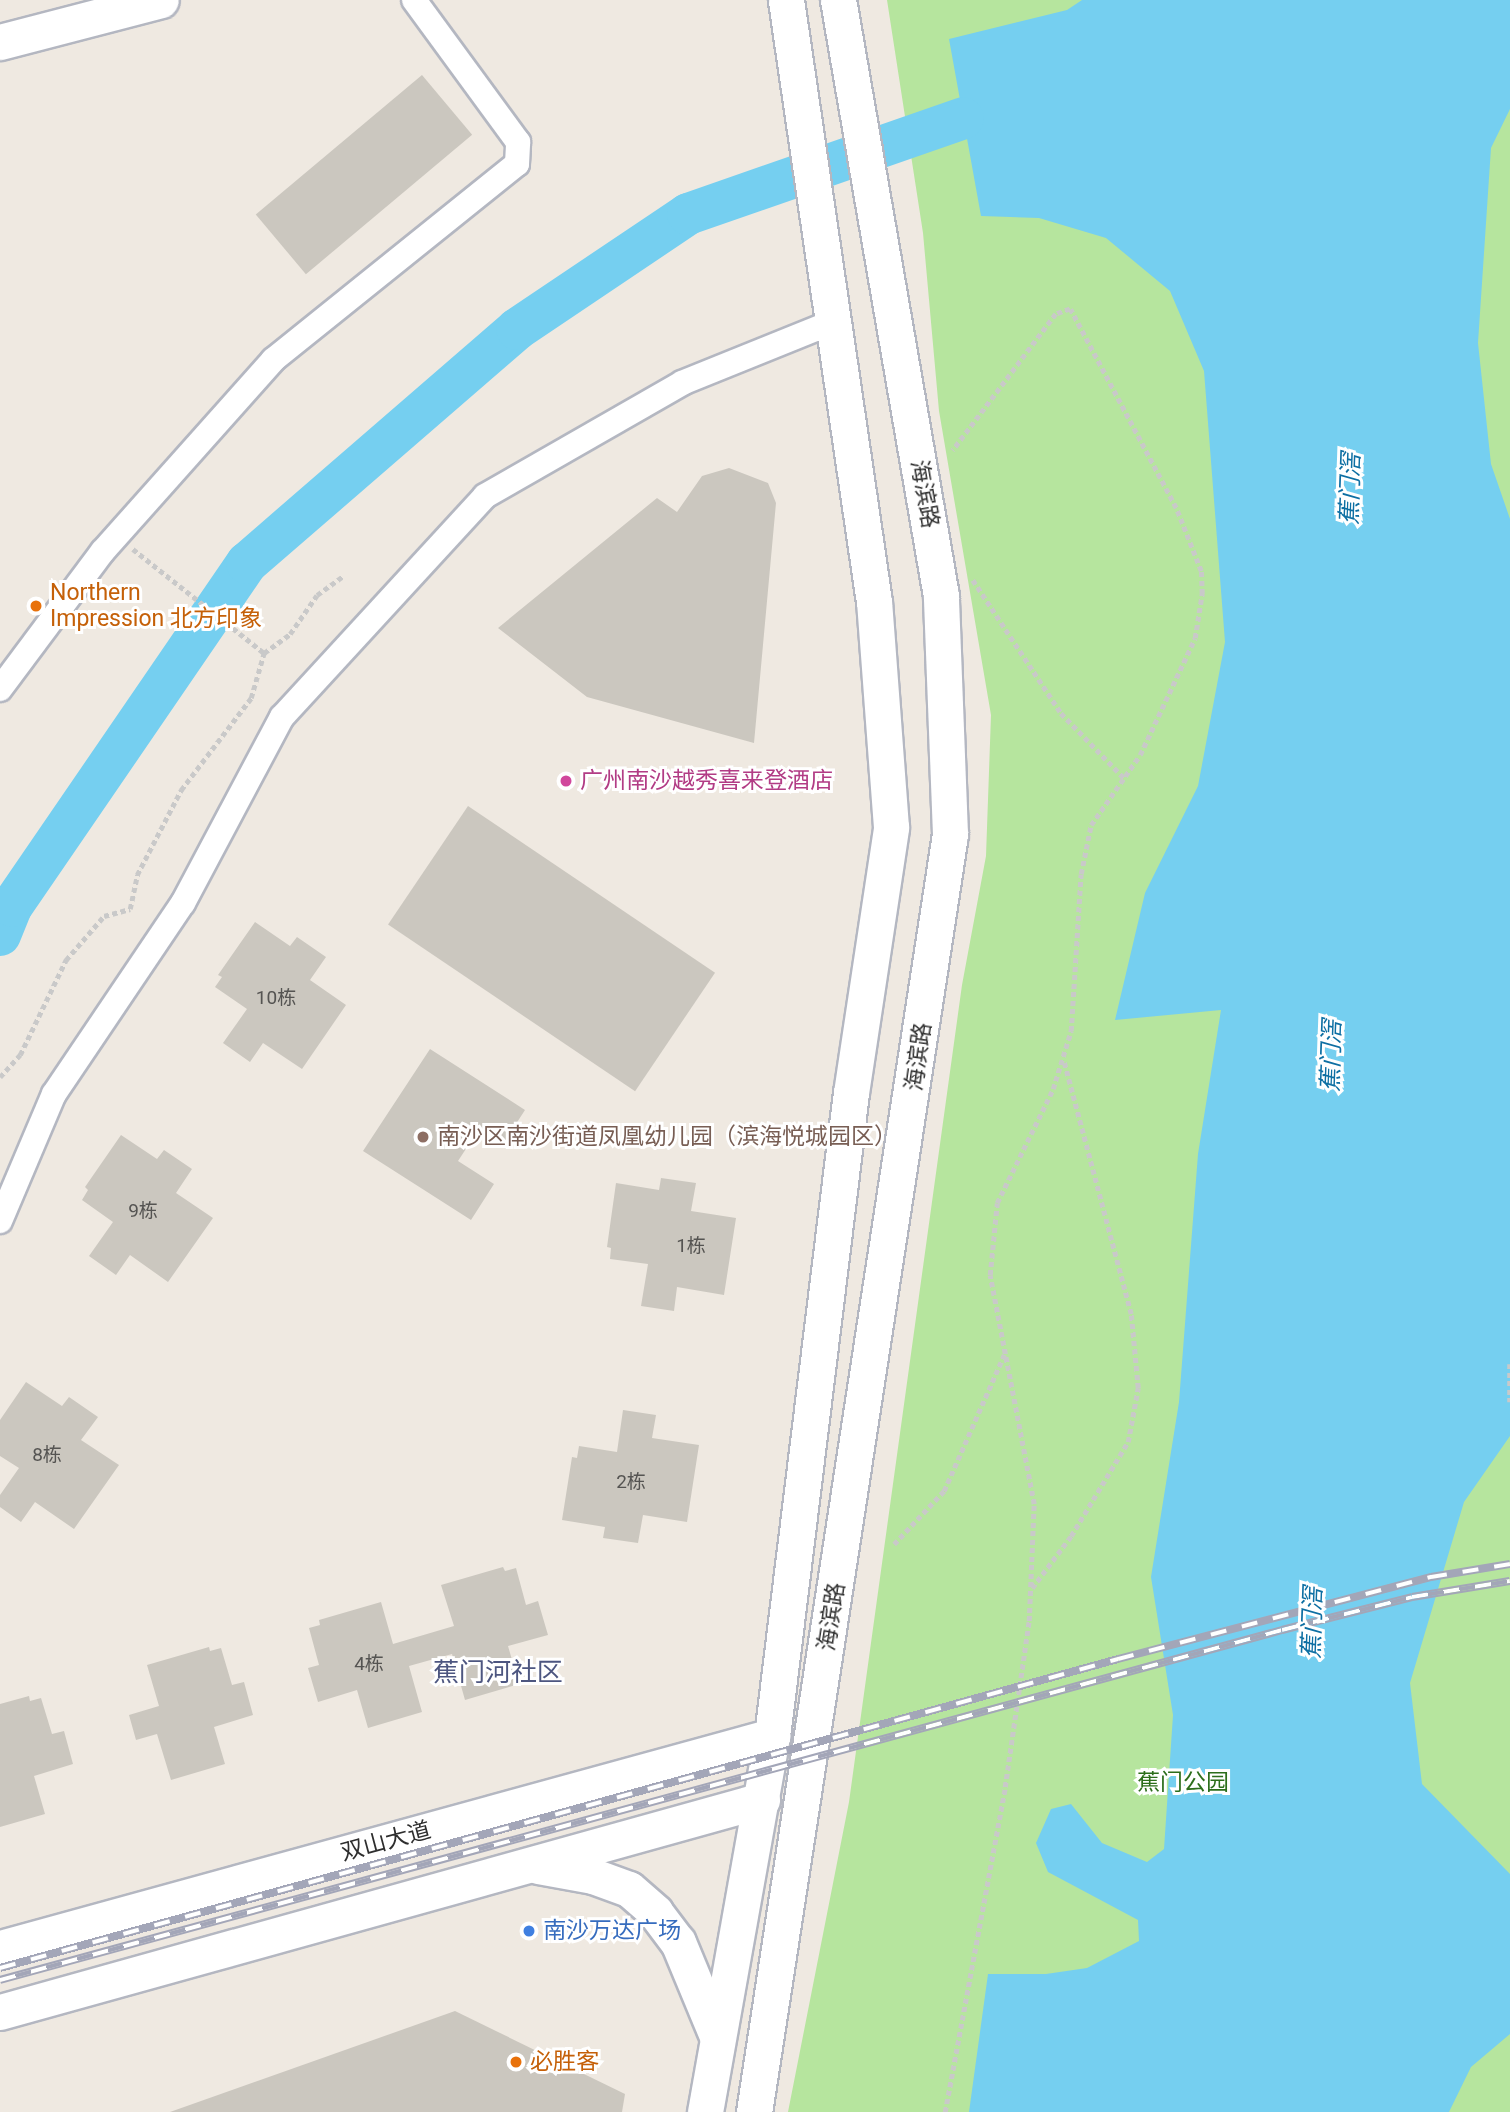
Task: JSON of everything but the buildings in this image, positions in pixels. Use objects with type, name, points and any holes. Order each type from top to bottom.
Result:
[{"type":"street","points":[[0,42],[162,0]]},
{"type":"street","points":[[0,689],[117,535],[273,360],[517,164],[518,142],[414,0]]},
{"type":"street","name":"海滨路","points":[[705,2112],[772,1736],[851,1093],[891,827],[874,602],[786,0]]},
{"type":"street","name":"海滨路","points":[[754,2112],[950,834],[941,596],[838,0]]},
{"type":"street","points":[[0,1221],[54,1094],[183,904],[282,717],[485,496],[682,383],[833,322]]},
{"type":"street","name":"双山大道","points":[[0,1948],[772,1736]]},
{"type":"street","points":[[0,2012],[762,1800]]},
{"type":"street","points":[[524,1865],[593,1876],[629,1889],[655,1912],[683,1953],[718,2038]]},
{"type":"path","points":[[945,2112],[1005,1787],[1030,1590],[1034,1504],[1020,1413],[1004,1354],[990,1275],[997,1203],[1063,1062],[1071,1031],[1081,874],[1091,825],[1140,755],[1195,638],[1201,617],[1201,571],[1176,508],[1070,309],[1056,314],[953,450]]},
{"type":"path","points":[[117,535],[164,576],[264,653]]},
{"type":"path","points":[[0,1077],[20,1055],[66,960],[104,916],[130,909],[137,875],[181,790],[251,698],[264,653],[290,634],[317,595],[342,577]]},
{"type":"path","points":[[973,580],[1061,713],[1124,778]]},
{"type":"path","points":[[1030,1590],[1071,1536],[1128,1442],[1138,1388],[1131,1314],[1063,1062]]},
{"type":"path","points":[[894,1545],[944,1491],[1004,1354]]},
{"type":"path","points":[[1510,1364],[1510,1402]]},
{"type":"green space","name":"蕉门公园","points":[[887,0],[1510,0],[1510,2112],[788,2112],[849,1802],[962,985],[986,856],[991,715],[939,411],[923,233]]},
{"type":"water","name":"蕉门滘","points":[[1082,0],[1510,0],[1510,109],[1491,148],[1478,343],[1491,464],[1510,519],[1510,1436],[1464,1502],[1410,1683],[1422,1784],[1510,1874],[1510,2034],[1471,2067],[1449,2112],[969,2112],[988,1974],[1046,1974],[1087,1968],[1139,1941],[1138,1920],[1048,1872],[1036,1843],[1051,1809],[1071,1804],[1102,1843],[1147,1862],[1164,1849],[1173,1715],[1151,1577],[1179,1402],[1198,1154],[1221,1010],[1115,1020],[1145,893],[1198,786],[1225,642],[1204,371],[1170,291],[1106,238],[1039,218],[981,216],[949,39],[1067,10]]},
{"type":"waterway","points":[[0,935],[12,906],[247,563],[517,329],[688,214],[963,118]]},
{"type":"railway","points":[[0,1968],[1118,1659],[1431,1577],[1510,1564]]},
{"type":"railway","points":[[0,1980],[1282,1630],[1412,1597],[1510,1581]]},
{"type":"place","name":"Northern Impression 北方印象","points":[[36,606]]},
{"type":"place","name":"广州南沙越秀喜来登酒店","points":[[566,781]]},
{"type":"place","name":"南沙区南沙街道凤凰幼儿园（滨海悦城园区）","points":[[423,1137]]},
{"type":"place","name":"南沙万达广场","points":[[529,1931]]},
{"type":"place","name":"必胜客","points":[[516,2062]]},
{"type":"district","name":"蕉门河社区","points":[[498,1673]]}]
